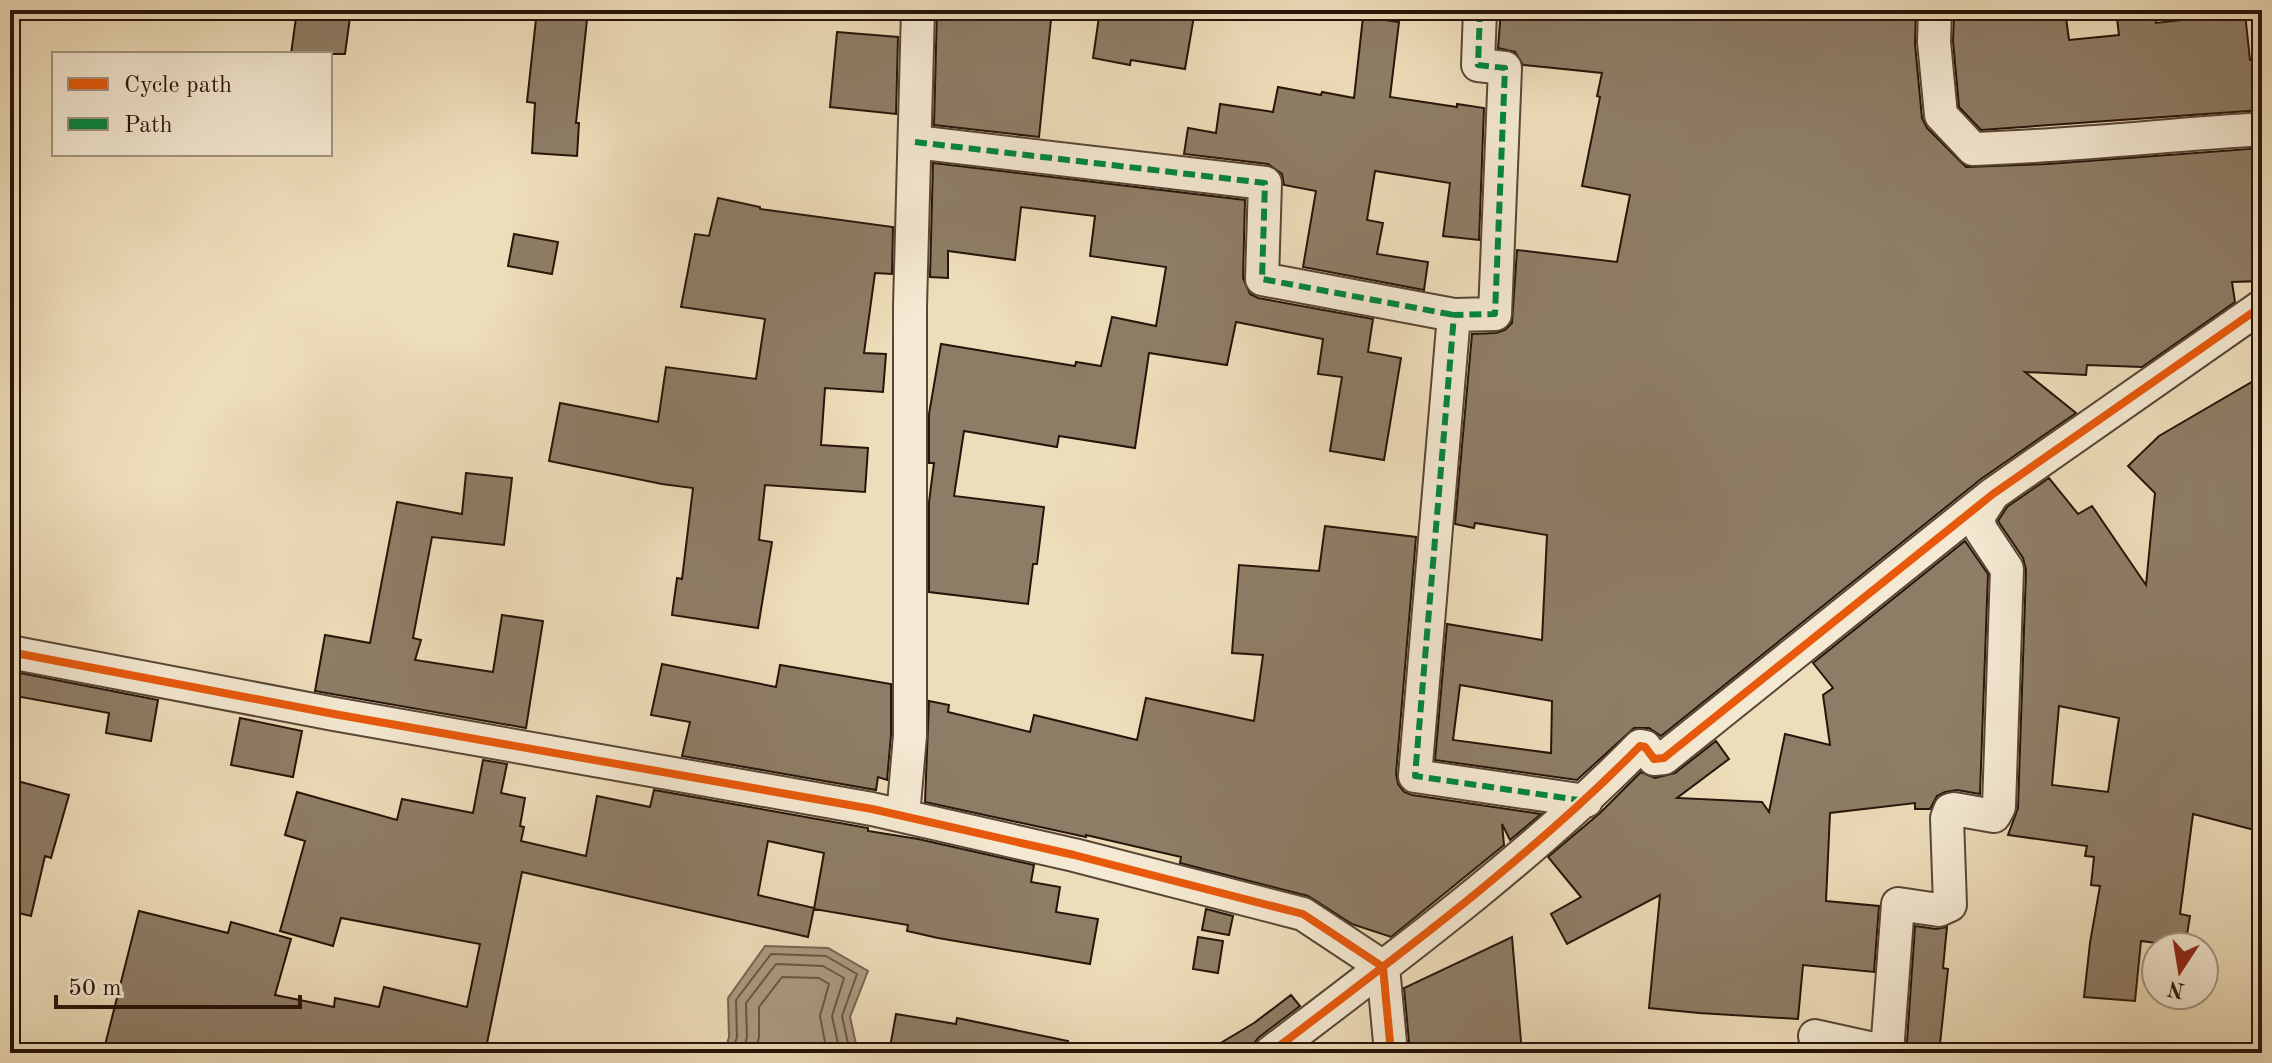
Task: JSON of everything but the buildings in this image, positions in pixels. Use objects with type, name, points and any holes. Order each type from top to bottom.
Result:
[{"type":"street","points":[[903,816],[910,736],[910,306],[918,10]]},
{"type":"street","points":[[915,142],[1265,183],[1262,279],[1454,315],[1495,314],[1505,68],[1478,65],[1480,10]]},
{"type":"street","points":[[1935,10],[1934,42],[1941,115],[1973,149],[2057,147],[2170,134],[2262,129]]},
{"type":"street","points":[[1270,1053],[1383,967],[1586,801],[1640,746],[1645,747],[1654,759],[1664,758],[1993,494],[2262,306]]},
{"type":"street","points":[[1454,315],[1415,776],[1586,801]]},
{"type":"street","points":[[1815,1036],[1889,1053],[1898,904],[1939,910],[1950,905],[1947,818],[1950,810],[1994,816],[1999,807],[2007,569],[1981,530],[1978,517],[1993,494]]},
{"type":"street","points":[[10,652],[334,714],[903,816],[1074,855],[1303,914],[1383,967]]},
{"type":"street","points":[[1383,967],[1391,1053]]},
{"type":"water","points":[[765,946],[828,948],[868,971],[850,1017],[858,1053],[724,1053],[729,1037],[728,998]]},
{"type":"marked path","points":[[1480,10],[1478,65],[1505,68],[1495,314],[1454,315],[1415,776],[1586,801]]},
{"type":"marked path","points":[[915,142],[1265,183],[1262,279],[1454,315]]},
{"type":"cycle path","points":[[1270,1053],[1508,867],[1640,746],[1645,747],[1654,759],[1664,758],[1993,494],[2262,306]]},
{"type":"cycle path","points":[[10,652],[334,714],[872,809],[1074,855],[1303,914],[1383,967],[1391,1053]]}]
